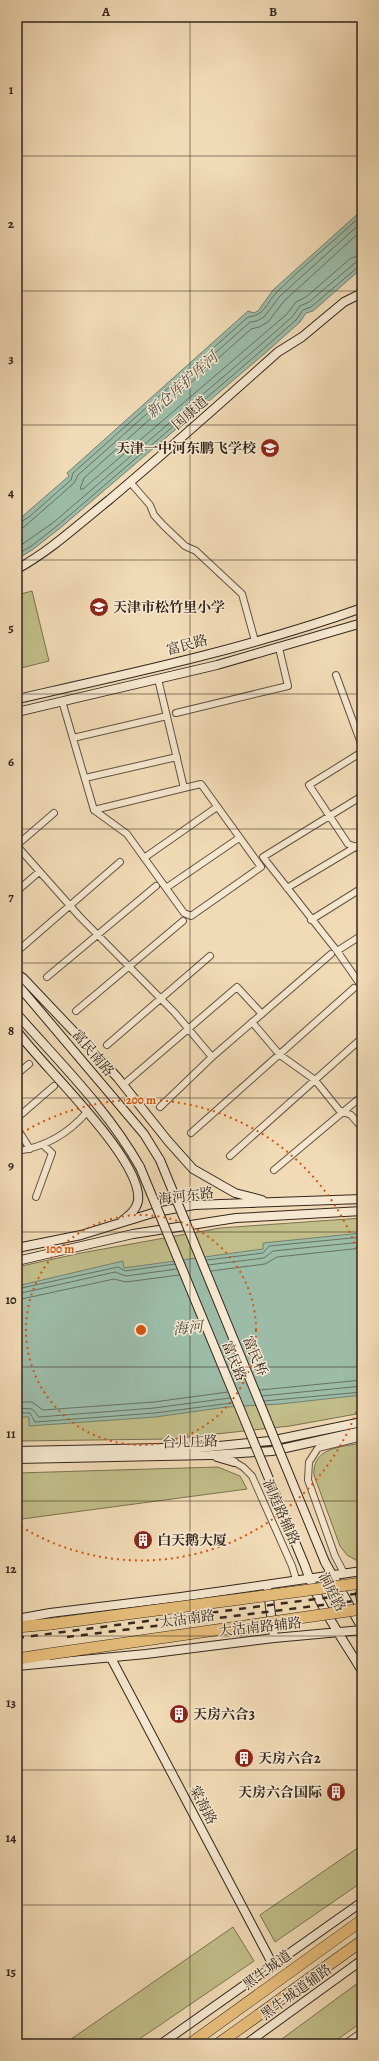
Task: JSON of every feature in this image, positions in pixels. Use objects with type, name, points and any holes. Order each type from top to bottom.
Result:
[{"type":"highway","name":"大沽南路","points":[[17,1627],[362,1583]]},
{"type":"highway","name":"大沽南路","points":[[17,1659],[362,1609]]},
{"type":"highway","name":"黑牛城道","points":[[190,2044],[357,1923]]},
{"type":"highway","points":[[218,2044],[362,1941]]},
{"type":"main road","name":"国康道","points":[[17,570],[61,539],[130,482],[278,352],[302,337],[344,302],[362,293]]},
{"type":"main road","name":"富民路","points":[[17,699],[133,672],[255,641],[315,625],[362,608]]},
{"type":"main road","name":"富民路","points":[[17,712],[158,679],[279,648],[362,623]]},
{"type":"main road","points":[[17,974],[23,978],[123,1085],[168,1141],[193,1168],[234,1194],[272,1203]]},
{"type":"main road","name":"富民南路","points":[[17,984],[144,1134],[160,1160]]},
{"type":"main road","name":"富民路","points":[[17,1014],[101,1110],[122,1137],[140,1167],[305,1566]]},
{"type":"main road","points":[[17,1031],[116,1147],[129,1170],[136,1188],[138,1200],[136,1209],[129,1216],[114,1225]]},
{"type":"main road","name":"富民桥","points":[[160,1160],[325,1562]]},
{"type":"main road","name":"海河东路","points":[[17,1248],[81,1235],[156,1212],[194,1205],[362,1200]]},
{"type":"main road","name":"海河东路","points":[[17,1261],[133,1234],[236,1218],[362,1211]]},
{"type":"main road","name":"台儿庄路","points":[[17,1451],[209,1447],[270,1441],[362,1422]]},
{"type":"main road","name":"台儿庄路","points":[[17,1459],[210,1455],[272,1451],[362,1431]]},
{"type":"main road","points":[[210,1455],[234,1462]]},
{"type":"main road","name":"洞庭路","points":[[325,1562],[362,1629]]},
{"type":"main road","name":"洞庭路","points":[[305,1566],[309,1577],[338,1632],[362,1671]]},
{"type":"main road","points":[[17,1619],[50,1613],[181,1597],[309,1577],[362,1571]]},
{"type":"main road","points":[[267,1584],[274,1638]]},
{"type":"main road","points":[[362,1587],[360,1594],[362,1606]]},
{"type":"main road","name":"大沽南路辅路","points":[[17,1666],[111,1658],[362,1629]]},
{"type":"main road","name":"棠海路","points":[[111,1658],[273,1965]]},
{"type":"main road","points":[[160,2044],[362,1902]]},
{"type":"main road","name":"黑牛城道辅路","points":[[246,2044],[362,1960]]},
{"type":"street","points":[[130,482],[150,505],[154,515],[163,525],[185,546],[196,551],[242,594],[255,641]]},
{"type":"street","points":[[176,713],[288,686],[279,648]]},
{"type":"street","points":[[336,675],[362,746]]},
{"type":"street","points":[[158,679],[184,788]]},
{"type":"street","points":[[62,701],[94,810],[127,834],[184,913],[191,916],[260,867],[201,784],[94,810]]},
{"type":"street","points":[[73,738],[167,716]]},
{"type":"street","points":[[359,848],[348,844],[309,786],[362,752]]},
{"type":"street","points":[[85,778],[177,757]]},
{"type":"street","points":[[362,796],[263,857],[362,985]]},
{"type":"street","points":[[144,858],[217,807]]},
{"type":"street","points":[[54,813],[17,846],[70,906],[162,999],[212,1057]]},
{"type":"street","points":[[166,888],[239,838]]},
{"type":"street","points":[[287,888],[359,848],[362,843]]},
{"type":"street","points":[[21,948],[120,862]]},
{"type":"street","points":[[17,891],[40,872]]},
{"type":"street","points":[[47,977],[156,886]]},
{"type":"street","points":[[311,920],[362,888]]},
{"type":"street","points":[[76,1011],[183,921]]},
{"type":"street","points":[[337,951],[362,935]]},
{"type":"street","points":[[160,1107],[212,1057],[331,954]]},
{"type":"street","points":[[107,1045],[210,956]]},
{"type":"street","points":[[123,1085],[237,987],[262,1014]]},
{"type":"street","points":[[191,1133],[354,988]]},
{"type":"street","points":[[252,1022],[280,1055],[315,1080],[339,1110],[351,1115],[362,1128]]},
{"type":"street","points":[[230,1156],[362,1038]]},
{"type":"street","points":[[17,1074],[29,1064]]},
{"type":"street","points":[[17,1118],[54,1086]]},
{"type":"street","points":[[274,1170],[362,1096]]},
{"type":"street","points":[[17,1151],[43,1145],[64,1134],[87,1112]]},
{"type":"street","points":[[17,1128],[30,1149]]},
{"type":"street","points":[[36,1197],[52,1153],[43,1145]]},
{"type":"street","points":[[344,1573],[335,1556],[308,1480],[309,1462],[312,1455],[318,1448],[328,1444],[362,1437]]},
{"type":"street","name":"洞庭路辅路","points":[[234,1462],[243,1467],[252,1476],[292,1566],[296,1579]]},
{"type":"street","points":[[346,2044],[362,2032]]},
{"type":"shaded area","points":[[32,591],[49,661],[17,669],[17,595]]},
{"type":"shaded area","points":[[362,1218],[362,1413],[290,1426],[171,1439],[17,1441],[17,1267],[81,1253],[220,1228]]},
{"type":"shaded area","points":[[362,1443],[361,1563],[347,1555],[340,1546],[314,1475],[315,1466],[318,1459],[323,1454],[337,1448]]},
{"type":"shaded area","points":[[218,1467],[240,1476],[247,1489],[22,1519],[17,1508],[17,1473]]},
{"type":"shaded area","points":[[362,1845],[362,1882],[275,1942],[260,1915]]},
{"type":"shaded area","points":[[233,1927],[254,1961],[132,2044],[64,2044]]},
{"type":"shaded area","points":[[362,1980],[362,2022],[331,2044],[275,2044]]},
{"type":"water","name":"新仓库护库河","points":[[362,210],[362,268],[313,311],[306,313],[300,322],[264,354],[59,529],[32,550],[17,559],[17,521],[69,476],[67,473],[248,311],[254,313],[258,311],[273,290]]},
{"type":"water","name":"海河","points":[[362,1233],[362,1395],[280,1404],[227,1407],[155,1417],[29,1426],[29,1417],[17,1417],[17,1286],[123,1261],[124,1268],[263,1249],[263,1243]]},
{"type":"railway","points":[[17,1638],[362,1593]]},
{"type":"railway","points":[[67,1637],[362,1600]]},
{"type":"place","name":"天津一中河东鹏飞学校","points":[[270,448]]},
{"type":"place","name":"天津市松竹里小学","points":[[99,607]]},
{"type":"place","name":"白天鹅大厦","points":[[143,1540]]},
{"type":"place","name":"天房六合3","points":[[179,1714]]},
{"type":"place","name":"天房六合2","points":[[244,1758]]},
{"type":"place","name":"天房六合国际","points":[[336,1792]]}]
